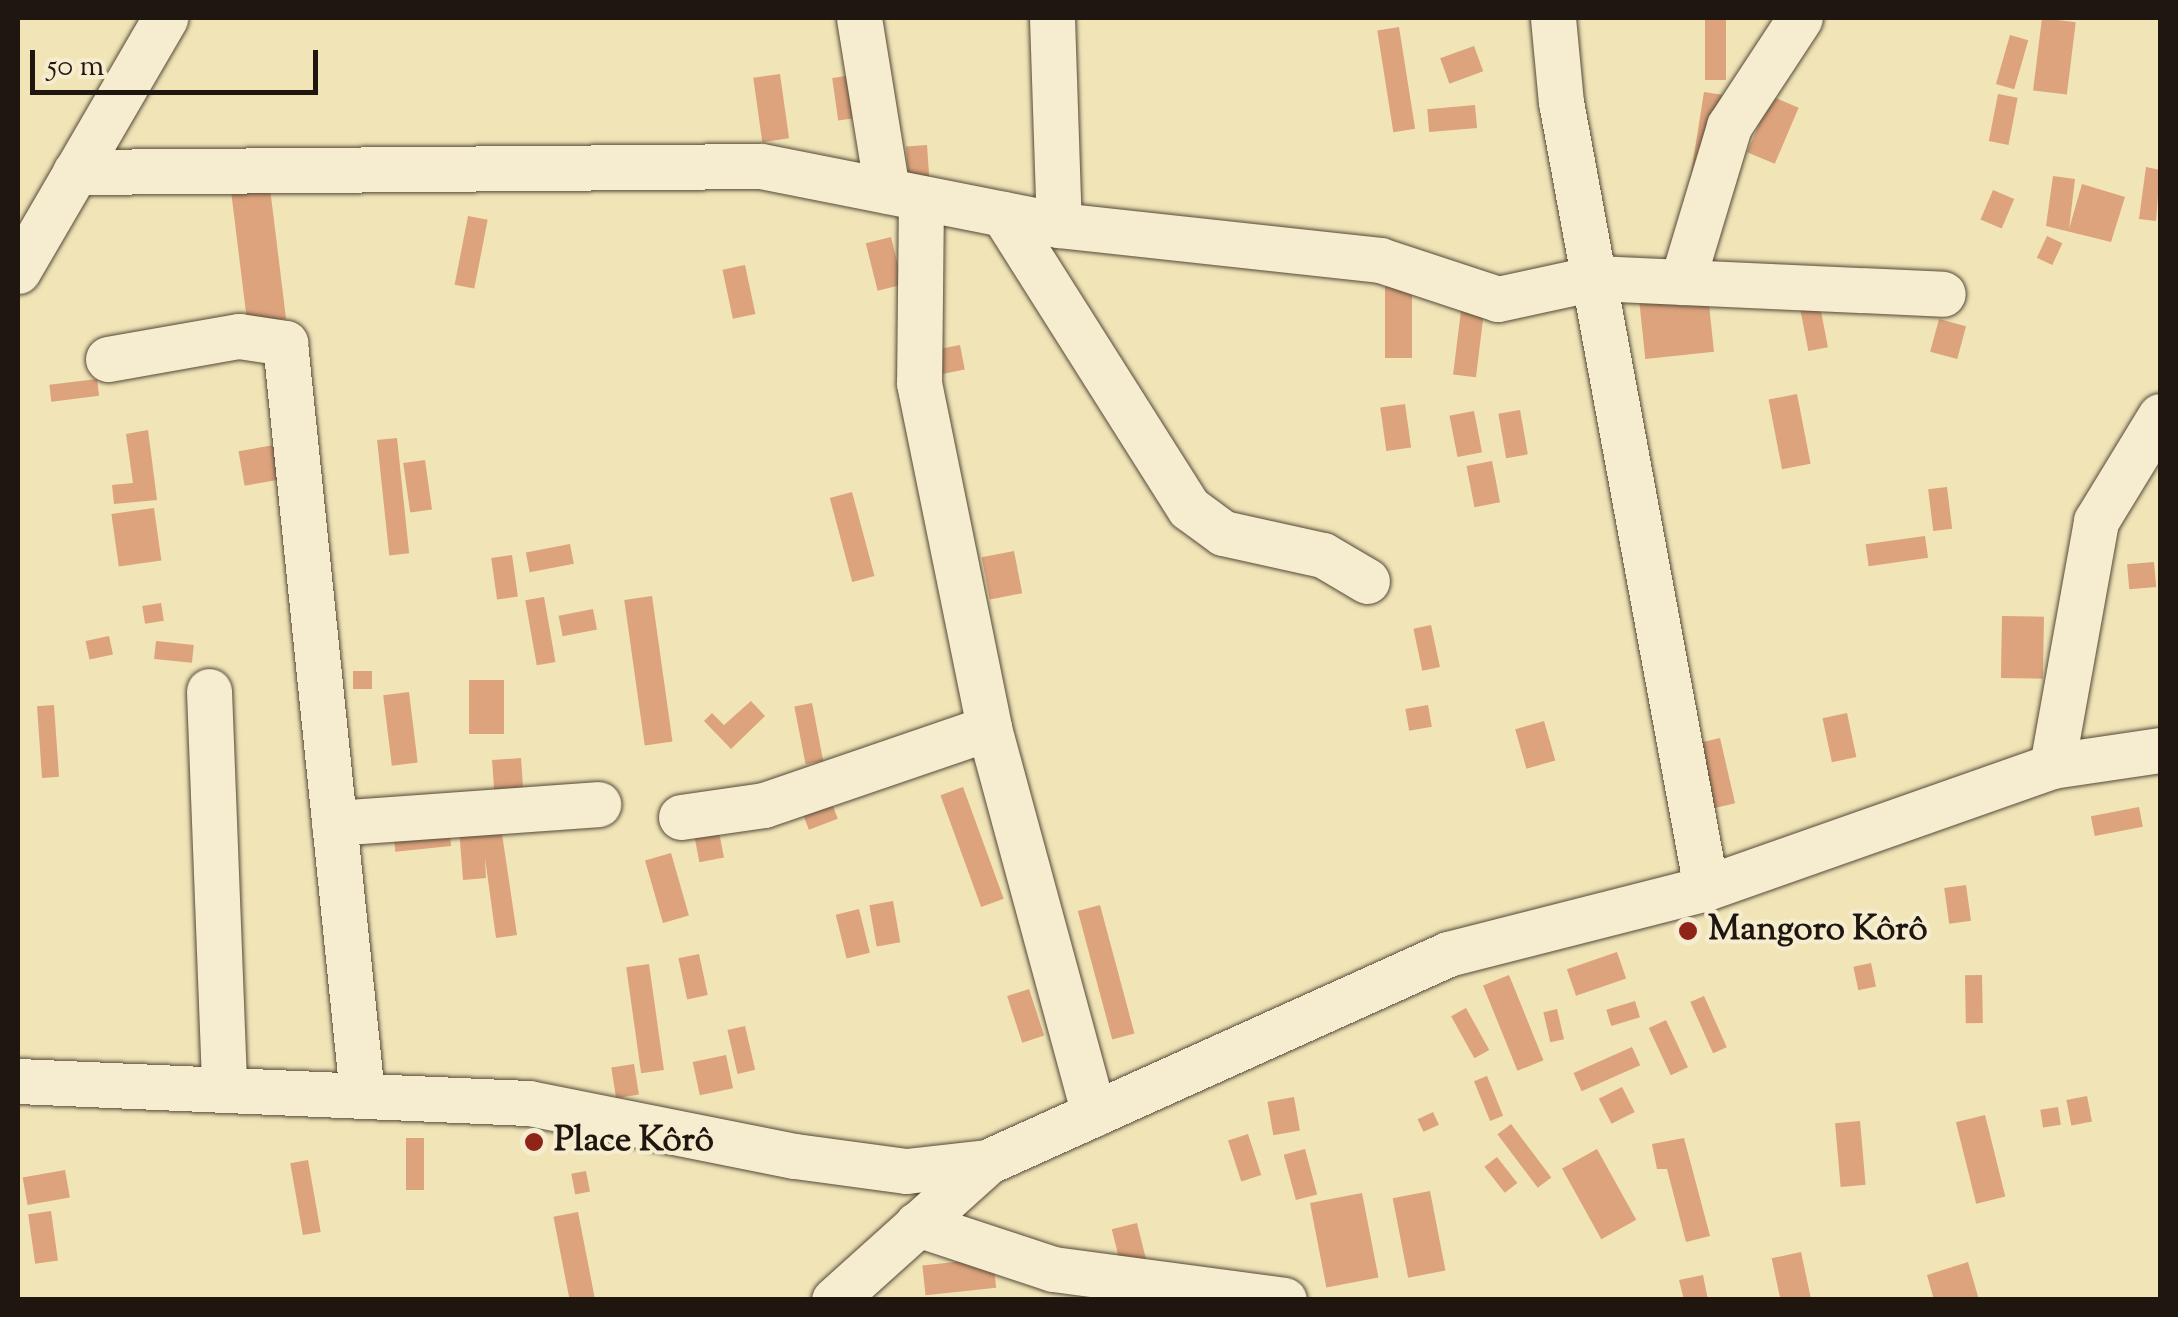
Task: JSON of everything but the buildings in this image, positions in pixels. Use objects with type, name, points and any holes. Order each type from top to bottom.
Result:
[{"type":"street","points":[[18,270],[165,18]]},
{"type":"street","points":[[858,18],[904,194],[919,383],[989,728],[1094,1114]]},
{"type":"street","points":[[1052,18],[1060,225]]},
{"type":"street","points":[[1553,18],[1595,278],[1706,888]]},
{"type":"street","points":[[1682,282],[1730,126],[1800,18]]},
{"type":"street","points":[[75,172],[761,166],[1060,225],[1380,260],[1498,298],[1595,278],[1943,294]]},
{"type":"street","points":[[1003,214],[1189,508],[1223,532],[1323,555],[1367,582]]},
{"type":"street","points":[[108,360],[239,336],[285,343],[362,1094]]},
{"type":"street","points":[[2052,766],[2096,521],[2160,416]]},
{"type":"street","points":[[208,691],[224,1089]]},
{"type":"street","points":[[681,817],[764,805],[989,728]]},
{"type":"street","points":[[834,1300],[988,1162],[1448,954],[1706,888],[2052,766],[2160,750]]},
{"type":"street","points":[[334,823],[598,804]]},
{"type":"street","points":[[18,1080],[528,1102],[906,1170],[988,1162]]},
{"type":"street","points":[[917,1224],[1053,1269],[1284,1300]]},
{"type":"place","name":"Mangoro Kôrô","points":[[1688,931]]},
{"type":"place","name":"Place Kôrô","points":[[534,1142]]}]
